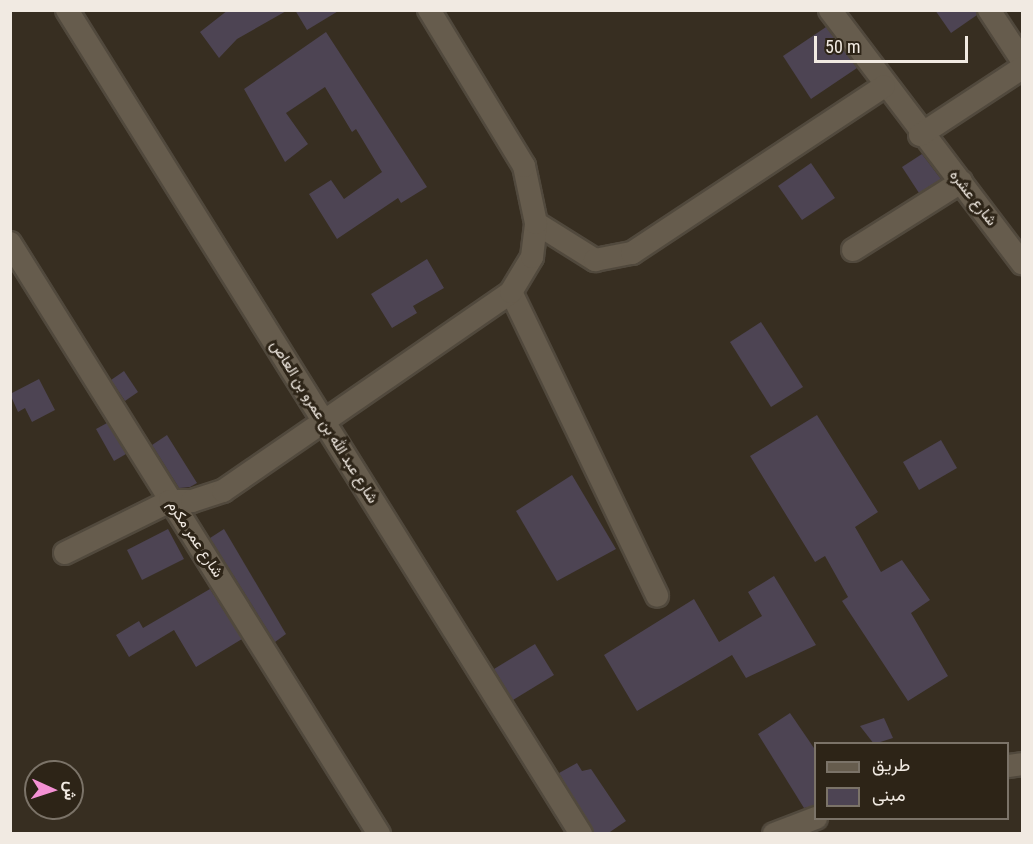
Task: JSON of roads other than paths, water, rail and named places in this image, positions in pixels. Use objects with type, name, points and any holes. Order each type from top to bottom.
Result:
[{"type":"street","name":"شارع عبد الله بن عمرو بن العاص","points":[[67,10],[581,834]]},
{"type":"street","points":[[65,553],[170,501],[192,501],[223,491],[511,292],[532,257],[536,224],[524,166],[429,10]]},
{"type":"street","name":"شارع عشره","points":[[830,10],[920,135],[961,182],[1023,263]]},
{"type":"street","points":[[989,10],[1023,60]]},
{"type":"street","points":[[920,135],[1023,68]]},
{"type":"street","points":[[536,224],[595,260],[632,253],[885,86]]},
{"type":"street","points":[[853,250],[961,182]]},
{"type":"street","name":"شارع عمر مكرم","points":[[10,243],[379,834]]},
{"type":"street","points":[[511,292],[657,597]]},
{"type":"street","points":[[774,834],[814,820]]}]
